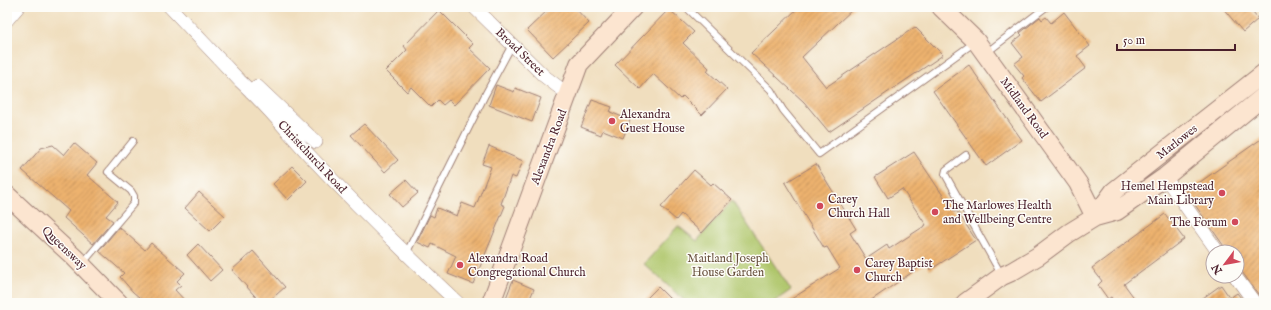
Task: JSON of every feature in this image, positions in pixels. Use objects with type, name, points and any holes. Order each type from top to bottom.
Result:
[{"type":"street","points":[[7,20],[18,7]]},
{"type":"street","name":"Christchurch Road","points":[[170,7],[252,92],[309,155],[406,254],[458,303]]},
{"type":"street","name":"Broad Street","points":[[474,7],[544,76],[569,94]]},
{"type":"street","name":"Alexandra Road","points":[[491,303],[580,64],[633,7]]},
{"type":"street","name":"Midland Road","points":[[941,7],[981,47],[1078,183],[1095,217]]},
{"type":"street","name":"Marlowes","points":[[1095,217],[1114,191],[1264,73]]},
{"type":"street","points":[[252,92],[258,86],[316,142]]},
{"type":"street","name":"Marlowes","points":[[965,303],[1002,276],[1038,256],[1069,233],[1095,217],[1116,211],[1165,177],[1264,96]]},
{"type":"street","points":[[1165,177],[1212,244]]},
{"type":"street","name":"Queensway","points":[[7,195],[81,264],[119,303]]},
{"type":"street","points":[[1241,284],[1255,303]]},
{"type":"lane","points":[[686,7],[772,90],[783,110],[819,154],[981,47],[1046,7]]},
{"type":"lane","points":[[406,254],[484,95],[512,45]]},
{"type":"lane","points":[[81,264],[134,203],[134,196],[131,191],[108,172],[133,141]]},
{"type":"lane","points":[[966,155],[946,170],[946,174],[1002,276]]},
{"type":"green space","name":"Maitland Joseph House Garden","points":[[732,201],[791,290],[772,303],[687,303],[644,264],[678,226],[697,241]]},
{"type":"building","points":[[551,7],[574,7],[589,23],[553,57],[527,30]]},
{"type":"building","points":[[799,7],[855,7],[802,57],[826,87],[915,27],[943,55],[829,132],[804,102],[751,53]]},
{"type":"building","points":[[1222,7],[1248,7],[1258,19],[1243,32]]},
{"type":"building","points":[[669,9],[694,32],[683,43],[709,68],[707,71],[727,89],[702,115],[683,96],[680,99],[653,74],[640,89],[615,65]]},
{"type":"building","points":[[439,10],[473,44],[469,48],[490,68],[454,105],[449,100],[443,105],[438,100],[431,107],[411,87],[407,92],[386,71],[407,50],[404,46]]},
{"type":"building","points":[[1064,12],[1090,46],[1077,56],[1086,68],[1041,102],[1022,78],[1024,76],[1014,64],[1023,57],[1012,43],[1022,35],[1020,33],[1040,17],[1042,20],[1046,17],[1051,23]]},
{"type":"building","points":[[969,65],[1022,140],[986,166],[933,91]]},
{"type":"building","points":[[496,85],[514,92],[515,88],[541,98],[532,122],[489,105]]},
{"type":"building","points":[[592,100],[612,107],[610,112],[630,120],[623,138],[603,130],[601,135],[581,127]]},
{"type":"building","points":[[364,124],[398,160],[385,172],[351,135]]},
{"type":"building","name":"The Forum","points":[[1264,137],[1264,303],[1245,276],[1245,244],[1222,244],[1186,192]]},
{"type":"building","points":[[74,143],[97,163],[87,175],[118,202],[106,216],[113,221],[93,244],[64,218],[69,211],[22,170],[41,148],[53,145],[64,155]]},
{"type":"building","points":[[489,146],[523,161],[516,178],[511,176],[501,204],[505,206],[473,284],[448,274],[456,256],[432,244],[430,248],[417,242],[430,215],[434,217],[437,208],[457,216],[462,203],[475,208],[491,167],[482,164]]},
{"type":"building","points":[[914,152],[954,212],[957,211],[976,240],[930,270],[926,263],[867,303],[785,303],[840,268],[827,247],[824,248],[785,183],[816,164],[856,229],[850,233],[866,259],[887,245],[889,249],[926,225],[902,189],[888,198],[875,177]]},
{"type":"building","points":[[292,166],[307,181],[288,200],[273,184]]},
{"type":"building","points":[[694,170],[711,185],[713,183],[732,200],[702,233],[681,214],[676,220],[661,207]]},
{"type":"building","points":[[406,180],[418,193],[402,207],[390,194]]},
{"type":"building","points":[[199,192],[225,216],[210,231],[185,208]]},
{"type":"building","points":[[1165,214],[1184,239],[1124,284],[1138,303],[1115,303],[1111,297],[1108,299],[1098,285],[1102,281],[1092,268]]},
{"type":"building","points":[[119,227],[145,250],[151,243],[185,273],[177,281],[181,285],[175,290],[187,303],[146,303],[133,292],[120,277],[124,273],[99,251]]},
{"type":"building","points":[[198,244],[222,270],[210,281],[187,255]]},
{"type":"building","points":[[253,251],[285,287],[267,303],[261,303],[232,270]]},
{"type":"building","points":[[513,280],[534,289],[528,303],[504,303]]},
{"type":"building","points":[[1221,285],[1230,298],[1237,293],[1245,303],[1196,303]]},
{"type":"building","points":[[658,287],[674,303],[642,303]]},
{"type":"place","name":"Alexandra Guest House","points":[[612,121]]},
{"type":"place","name":"Hemel Hempstead Main Library","points":[[1222,193]]},
{"type":"place","name":"Carey Church Hall","points":[[820,206]]},
{"type":"place","name":"The Marlowes Health and Wellbeing Centre","points":[[935,212]]},
{"type":"place","name":"The Forum","points":[[1235,222]]},
{"type":"place","name":"Alexandra Road Congregational Church","points":[[460,265]]},
{"type":"place","name":"Carey Baptist Church","points":[[857,270]]}]
